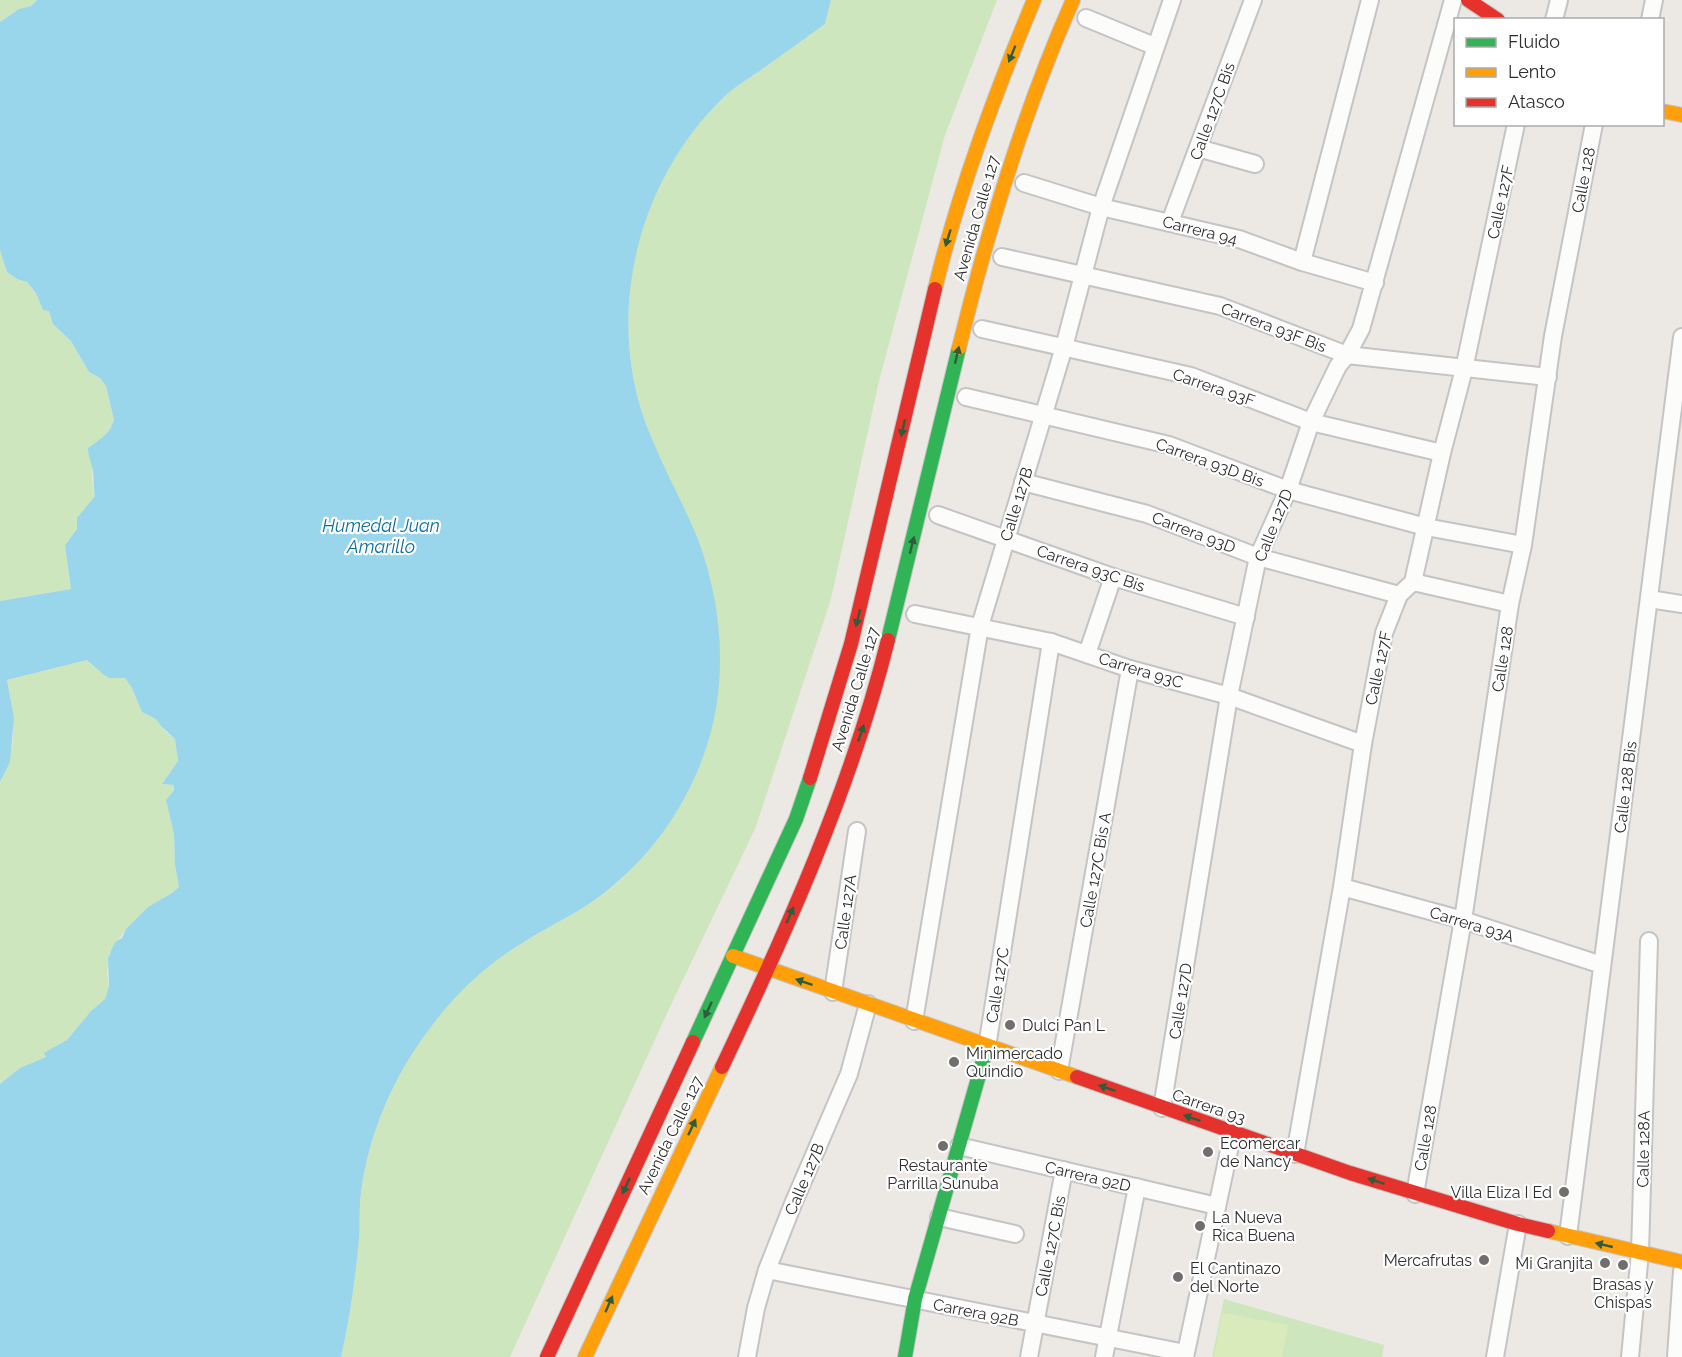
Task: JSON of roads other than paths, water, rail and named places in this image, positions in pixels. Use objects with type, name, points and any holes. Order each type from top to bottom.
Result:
[{"type":"main road","name":"Avenida Calle 127","points":[[547,1357],[796,819],[837,693],[864,591],[943,256],[969,170],[999,85],[1034,0]]},
{"type":"main road","name":"Avenida Calle 127","points":[[585,1357],[766,968],[823,838],[870,707],[921,509],[990,222],[1031,99],[1073,0]]},
{"type":"main road","points":[[1468,0],[1495,18]]},
{"type":"main road","points":[[1664,111],[1682,115]]},
{"type":"main road","name":"Carrera 93","points":[[733,956],[987,1047],[1415,1194],[1518,1224],[1682,1262]]},
{"type":"main road","name":"Calle 127C","points":[[904,1357],[915,1299],[987,1047]]},
{"type":"street","name":"Calle 127B","points":[[914,1021],[980,626],[1064,348],[1101,207],[1154,46],[1172,0]]},
{"type":"street","name":"Calle 127C Bis","points":[[1170,222],[1253,0]]},
{"type":"street","points":[[1302,262],[1370,0]]},
{"type":"street","name":"Calle 127D","points":[[1162,1108],[1229,696],[1258,556],[1288,490],[1311,422],[1338,366],[1347,355],[1361,329],[1454,0]]},
{"type":"street","points":[[1554,18],[1559,0]]},
{"type":"street","points":[[1650,18],[1654,0]]},
{"type":"street","points":[[1086,18],[1154,46]]},
{"type":"street","name":"Calle 127F","points":[[1295,1154],[1342,887],[1363,744],[1384,633],[1399,595],[1413,582],[1442,453],[1464,369],[1516,126]]},
{"type":"street","name":"Calle 128","points":[[1415,1194],[1463,920],[1510,604],[1523,545],[1553,336],[1594,126]]},
{"type":"street","points":[[1198,148],[1255,164]]},
{"type":"street","name":"Carrera 94","points":[[1024,183],[1101,207],[1239,239],[1302,262],[1375,283]]},
{"type":"street","name":"Carrera 93F Bis","points":[[1002,257],[1220,306],[1347,355],[1548,377]]},
{"type":"street","name":"Carrera 93F","points":[[982,329],[1191,376],[1311,422],[1442,453]]},
{"type":"street","name":"Calle 128 Bis","points":[[1568,1236],[1682,337]]},
{"type":"street","name":"Carrera 93D Bis","points":[[966,397],[1170,445],[1288,490],[1426,527],[1523,545]]},
{"type":"street","name":"Carrera 93D","points":[[1023,482],[1147,514],[1258,556],[1399,595]]},
{"type":"street","name":"Carrera 93C Bis","points":[[938,515],[1113,577],[1246,617]]},
{"type":"street","points":[[1087,654],[1113,577]]},
{"type":"street","points":[[1413,582],[1510,604]]},
{"type":"street","points":[[1648,599],[1682,604]]},
{"type":"street","name":"Carrera 93C","points":[[915,614],[1051,642],[1130,669],[1229,696],[1363,744]]},
{"type":"street","name":"Calle 127C","points":[[987,1047],[1051,642]]},
{"type":"street","name":"Calle 127C Bis A","points":[[1059,1071],[1130,669]]},
{"type":"street","name":"Calle 127A","points":[[833,992],[857,831]]},
{"type":"street","name":"Carrera 93A","points":[[1342,887],[1463,920],[1602,965]]},
{"type":"street","name":"Calle 128A","points":[[1630,1357],[1640,1253],[1648,941]]},
{"type":"street","name":"Calle 127B","points":[[747,1357],[756,1308],[767,1270],[849,1074],[868,1004]]},
{"type":"street","points":[[1185,1355],[1233,1132]]},
{"type":"street","name":"Carrera 92D","points":[[959,1146],[1217,1206]]},
{"type":"street","name":"Calle 127C Bis","points":[[1029,1357],[1064,1170]]},
{"type":"street","points":[[1104,1357],[1137,1187]]},
{"type":"street","points":[[939,1216],[1015,1234]]},
{"type":"street","points":[[1495,1357],[1518,1224]]},
{"type":"street","name":"Carrera 92B","points":[[767,1270],[1185,1355]]},
{"type":"street","points":[[1676,1357],[1682,1271]]},
{"type":"water","name":"Humedal Juan Amarillo","points":[[37,0],[831,0],[825,24],[732,90],[692,133],[667,171],[648,213],[635,258],[629,303],[629,349],[637,395],[652,439],[705,558],[718,619],[720,660],[717,702],[703,757],[692,784],[663,833],[625,876],[593,902],[527,940],[486,969],[458,995],[412,1054],[386,1103],[368,1156],[361,1193],[354,1285],[341,1357],[0,1357],[0,1084],[20,1068],[46,1057],[44,1053],[67,1040],[91,1011],[105,999],[109,986],[108,958],[115,942],[122,938],[126,929],[148,907],[179,887],[175,865],[174,834],[166,800],[174,790],[174,785],[162,784],[178,761],[175,739],[156,719],[142,712],[125,678],[109,678],[87,660],[7,680],[14,718],[10,762],[0,782],[0,601],[71,589],[65,545],[77,529],[77,518],[95,496],[88,448],[107,433],[114,420],[106,386],[100,378],[89,372],[71,341],[53,324],[49,311],[43,310],[36,293],[27,282],[7,272],[0,250],[0,22],[19,9],[31,6]]},
{"type":"place","name":"Dulci Pan L","points":[[1010,1025]]},
{"type":"place","name":"Minimercado Quindio","points":[[954,1062]]},
{"type":"place","name":"Restaurante Parrilla Sunuba","points":[[943,1146]]},
{"type":"place","name":"Ecomercar de Nancy","points":[[1208,1152]]},
{"type":"place","name":"Villa Eliza I Ed","points":[[1564,1192]]},
{"type":"place","name":"La Nueva Rica Buena","points":[[1200,1226]]},
{"type":"place","name":"Mercafrutas","points":[[1484,1260]]},
{"type":"place","name":"Mi Granjita","points":[[1605,1263]]},
{"type":"place","name":"Brasas y Chispas","points":[[1623,1265]]},
{"type":"place","name":"El Cantinazo del Norte","points":[[1178,1277]]}]
